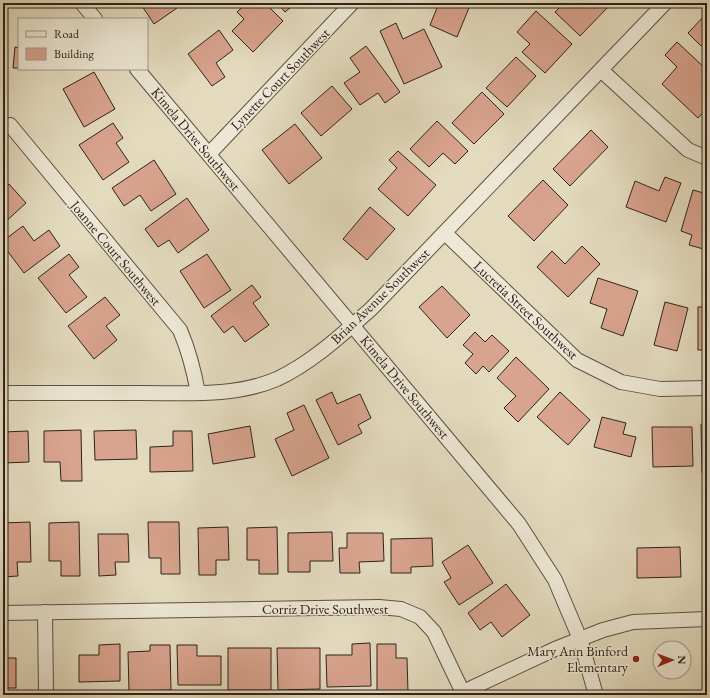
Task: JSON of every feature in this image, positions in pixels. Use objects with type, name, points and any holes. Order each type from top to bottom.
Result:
[{"type":"street","points":[[82,3],[94,18]]},
{"type":"street","name":"Lynette Court Southwest","points":[[209,154],[352,3]]},
{"type":"street","name":"Brian Avenue Southwest","points":[[3,393],[198,393],[237,391],[276,379],[312,360],[371,309],[665,3]]},
{"type":"street","name":"Kimela Drive Southwest","points":[[138,70],[519,524],[555,580],[580,639],[596,695]]},
{"type":"street","points":[[601,70],[688,150],[707,158]]},
{"type":"street","name":"Joanne Court Southwest","points":[[10,125],[180,330],[192,363],[198,393]]},
{"type":"street","name":"Lucretia Street Southwest","points":[[445,233],[577,360],[621,382],[660,389],[707,388]]},
{"type":"street","name":"Corriz Drive Southwest","points":[[3,613],[379,607],[401,609],[420,617],[434,632],[463,693],[555,649],[580,639],[633,622],[707,619]]},
{"type":"street","points":[[45,612],[46,695]]},
{"type":"building","points":[[140,3],[174,3],[177,8],[154,24]]},
{"type":"building","points":[[247,3],[265,3],[283,21],[253,52],[232,31],[244,19],[237,12]]},
{"type":"building","points":[[277,3],[296,3],[285,12]]},
{"type":"building","points":[[439,3],[471,3],[457,37],[430,25]]},
{"type":"building","points":[[564,3],[605,3],[609,6],[580,36],[555,12]]},
{"type":"building","points":[[536,11],[572,44],[545,73],[522,52],[530,44],[517,32]]},
{"type":"building","points":[[707,13],[707,40],[701,46],[688,33]]},
{"type":"building","points":[[396,23],[403,39],[424,29],[442,67],[404,84],[380,31]]},
{"type":"building","points":[[219,30],[233,50],[216,63],[225,77],[212,86],[188,54]]},
{"type":"building","points":[[677,42],[707,70],[707,108],[698,118],[662,84],[677,67],[665,55]]},
{"type":"building","points":[[366,46],[400,92],[385,103],[378,93],[360,105],[344,83],[360,72],[350,58]]},
{"type":"building","points":[[15,47],[18,48],[18,68],[13,68]]},
{"type":"building","points":[[516,57],[536,76],[507,107],[486,88]]},
{"type":"building","points":[[94,72],[115,109],[84,127],[63,89]]},
{"type":"building","points":[[332,86],[352,109],[321,136],[301,113]]},
{"type":"building","points":[[482,92],[504,114],[474,144],[452,123]]},
{"type":"building","points":[[437,121],[468,151],[455,164],[443,153],[429,167],[410,149]]},
{"type":"building","points":[[113,123],[123,138],[116,143],[129,162],[103,180],[79,145]]},
{"type":"building","points":[[295,124],[322,158],[289,184],[262,150]]},
{"type":"building","points":[[591,130],[608,147],[570,186],[553,169]]},
{"type":"building","points":[[398,151],[436,185],[408,216],[378,189],[397,168],[389,160]]},
{"type":"building","points":[[154,160],[176,194],[151,211],[140,195],[124,206],[112,188]]},
{"type":"building","points":[[665,177],[681,183],[666,222],[626,207],[635,181],[659,191]]},
{"type":"building","points":[[543,180],[568,205],[534,241],[508,216]]},
{"type":"building","points":[[9,184],[26,203],[3,224],[3,187],[4,188]]},
{"type":"building","points":[[693,190],[707,194],[707,250],[689,245],[692,235],[681,231]]},
{"type":"building","points":[[187,198],[209,230],[178,253],[169,240],[158,247],[145,229]]},
{"type":"building","points":[[370,207],[395,229],[367,260],[343,239]]},
{"type":"building","points":[[23,226],[34,241],[49,230],[60,246],[24,273],[3,245],[3,241]]},
{"type":"building","points":[[582,246],[600,264],[568,297],[537,267],[552,251],[565,264]]},
{"type":"building","points":[[69,254],[79,267],[69,275],[87,297],[66,313],[38,278]]},
{"type":"building","points":[[207,254],[231,290],[204,308],[180,271]]},
{"type":"building","points":[[598,278],[638,291],[623,336],[601,328],[607,309],[590,303]]},
{"type":"building","points":[[252,285],[261,297],[253,303],[269,325],[245,342],[233,326],[224,333],[211,316]]},
{"type":"building","points":[[442,286],[470,315],[447,338],[419,307]]},
{"type":"building","points":[[105,297],[120,315],[106,326],[117,340],[94,359],[68,326]]},
{"type":"building","points":[[665,302],[688,308],[677,351],[654,345]]},
{"type":"building","points":[[698,307],[707,307],[707,350],[698,350]]},
{"type":"building","points":[[475,332],[485,342],[492,335],[509,351],[489,372],[483,366],[476,374],[465,363],[473,354],[463,345]]},
{"type":"building","points":[[516,357],[549,389],[518,422],[504,408],[516,396],[497,378]]},
{"type":"building","points":[[332,392],[337,404],[360,394],[371,418],[358,425],[362,433],[338,445],[316,400]]},
{"type":"building","points":[[560,392],[590,420],[568,445],[537,417]]},
{"type":"building","points":[[304,405],[329,458],[292,476],[275,439],[294,430],[287,413]]},
{"type":"building","points":[[602,417],[626,423],[623,434],[636,437],[631,457],[594,447]]},
{"type":"building","points":[[701,424],[707,424],[707,473],[702,473]]},
{"type":"building","points":[[250,426],[255,457],[213,464],[208,434]]},
{"type":"building","points":[[652,427],[692,427],[693,466],[653,467]]},
{"type":"building","points":[[81,430],[82,481],[61,481],[60,462],[44,462],[44,431]]},
{"type":"building","points":[[136,430],[137,459],[95,460],[94,431]]},
{"type":"building","points":[[28,431],[29,462],[3,463],[3,432]]},
{"type":"building","points":[[173,431],[192,431],[193,471],[150,472],[150,447],[173,446]]},
{"type":"building","points":[[30,522],[31,562],[17,562],[18,576],[3,577],[3,523]]},
{"type":"building","points":[[79,522],[80,576],[61,576],[61,561],[49,561],[49,523]]},
{"type":"building","points":[[148,522],[179,522],[180,574],[161,574],[161,558],[149,558]]},
{"type":"building","points":[[228,527],[229,560],[216,560],[216,575],[199,575],[198,528]]},
{"type":"building","points":[[277,527],[278,574],[259,574],[259,560],[247,560],[247,528]]},
{"type":"building","points":[[332,532],[333,561],[310,561],[310,572],[288,572],[288,533]]},
{"type":"building","points":[[347,533],[383,533],[384,561],[359,562],[360,573],[340,573],[339,548],[347,548]]},
{"type":"building","points":[[98,534],[128,534],[129,562],[115,562],[116,575],[99,576]]},
{"type":"building","points":[[432,538],[433,566],[411,567],[411,573],[391,573],[391,539]]},
{"type":"building","points":[[468,545],[493,583],[459,605],[444,582],[451,578],[442,562]]},
{"type":"building","points":[[680,547],[681,577],[637,578],[637,548]]},
{"type":"building","points":[[506,584],[530,615],[502,637],[491,622],[480,630],[468,613]]},
{"type":"building","points":[[370,643],[371,686],[327,687],[326,655],[352,655],[352,644]]},
{"type":"building","points":[[120,644],[120,681],[79,682],[79,655],[99,655],[99,645]]},
{"type":"building","points":[[377,644],[396,644],[396,658],[407,658],[408,692],[377,692]]},
{"type":"building","points":[[150,645],[170,645],[171,690],[129,691],[128,652],[150,651]]},
{"type":"building","points":[[177,645],[197,645],[197,656],[221,656],[221,685],[178,685]]},
{"type":"building","points":[[228,648],[271,648],[271,690],[228,690]]},
{"type":"building","points":[[277,648],[320,648],[320,689],[278,690]]},
{"type":"building","points":[[3,658],[16,658],[16,688],[3,688]]},
{"type":"place","name":"Mary Ann Binford Elementary","points":[[636,659]]}]
